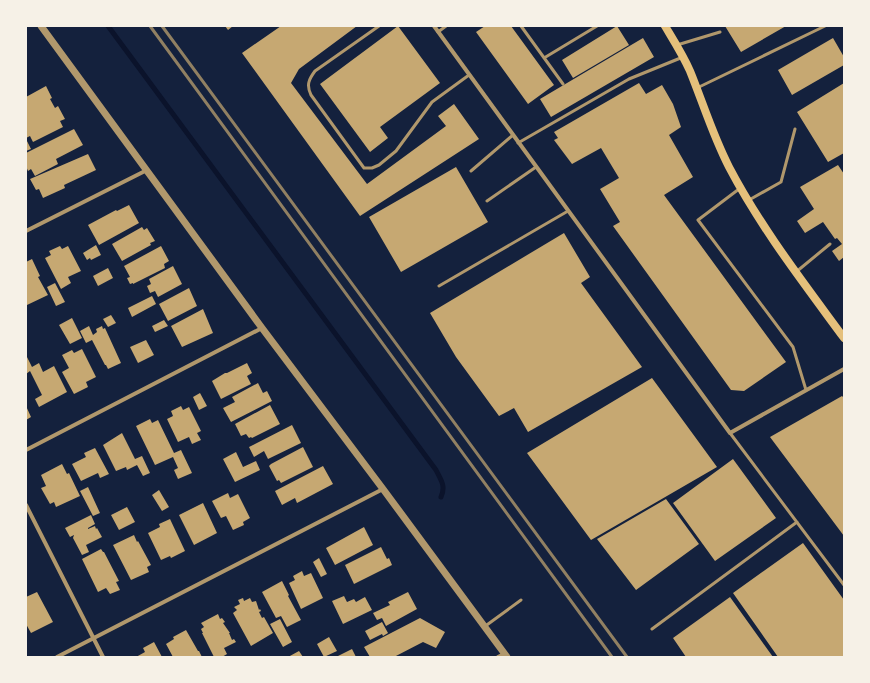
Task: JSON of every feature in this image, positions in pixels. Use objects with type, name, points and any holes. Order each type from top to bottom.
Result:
[{"type":"main road","points":[[665,26],[683,57],[728,165],[748,201],[770,236],[844,338]]},
{"type":"street","points":[[42,26],[262,328],[484,627],[503,656]]},
{"type":"street","points":[[434,26],[730,433],[844,369]]},
{"type":"street","points":[[26,231],[146,170]]},
{"type":"street","points":[[26,450],[262,328]]},
{"type":"street","points":[[57,657],[383,489]]},
{"type":"street","points":[[26,505],[103,657]]},
{"type":"lane","points":[[379,26],[315,71],[309,79],[308,88],[311,95],[364,168],[372,168],[379,165],[396,151],[432,102],[469,75]]},
{"type":"lane","points":[[438,32],[446,26]]},
{"type":"lane","points":[[522,26],[563,84]]},
{"type":"lane","points":[[544,58],[597,26]]},
{"type":"lane","points":[[696,88],[826,26]]},
{"type":"lane","points":[[677,45],[720,32]]},
{"type":"lane","points":[[518,143],[629,79],[683,57]]},
{"type":"lane","points":[[748,201],[781,182],[795,129]]},
{"type":"lane","points":[[471,171],[513,135]]},
{"type":"lane","points":[[487,201],[536,166]]},
{"type":"lane","points":[[741,188],[698,220],[793,347],[806,390]]},
{"type":"lane","points":[[438,286],[568,211]]},
{"type":"lane","points":[[796,272],[830,244]]},
{"type":"lane","points":[[730,433],[844,585]]},
{"type":"lane","points":[[652,629],[797,522]]},
{"type":"lane","points":[[484,627],[521,600]]},
{"type":"building","points":[[225,26],[233,26],[228,30]]},
{"type":"building","points":[[281,26],[357,26],[299,69],[291,83],[367,184],[446,126],[438,116],[454,104],[479,139],[360,216],[242,53]]},
{"type":"building","points":[[398,26],[440,83],[380,127],[388,138],[370,152],[320,84]]},
{"type":"building","points":[[485,26],[511,26],[554,85],[528,104],[476,32]]},
{"type":"building","points":[[617,26],[629,45],[573,78],[562,60]]},
{"type":"building","points":[[725,26],[786,26],[741,52]]},
{"type":"building","points":[[643,38],[654,57],[551,117],[540,99]]},
{"type":"building","points":[[833,38],[844,57],[844,65],[792,95],[778,70]]},
{"type":"building","points":[[639,83],[646,94],[662,85],[673,104],[681,127],[669,135],[693,177],[664,195],[786,362],[744,391],[731,390],[613,226],[620,222],[600,189],[619,178],[601,148],[572,164],[554,140],[558,138],[554,132]]},
{"type":"building","points":[[844,83],[844,153],[828,162],[797,112]]},
{"type":"building","points":[[46,86],[52,98],[50,99],[55,108],[58,106],[65,119],[60,121],[63,127],[33,142],[30,136],[26,138],[26,97]]},
{"type":"building","points":[[74,129],[83,145],[56,159],[58,164],[35,176],[31,169],[28,171],[26,166],[26,153]]},
{"type":"building","points":[[26,139],[31,149],[26,151]]},
{"type":"building","points":[[88,154],[96,170],[64,185],[65,188],[43,198],[39,189],[36,190],[30,179]]},
{"type":"building","points":[[838,165],[844,174],[844,257],[839,261],[832,251],[842,244],[837,238],[835,239],[823,222],[805,233],[797,221],[814,209],[800,187]]},
{"type":"building","points":[[456,167],[488,222],[401,272],[369,217]]},
{"type":"building","points":[[129,205],[139,223],[99,245],[88,225],[116,210],[117,211]]},
{"type":"building","points":[[142,227],[144,230],[147,228],[155,241],[150,243],[151,245],[122,261],[112,244]]},
{"type":"building","points":[[564,233],[590,277],[581,283],[642,367],[528,432],[514,408],[499,416],[456,357],[430,313]]},
{"type":"building","points":[[96,245],[101,255],[91,260],[90,258],[87,260],[83,253]]},
{"type":"building","points":[[60,246],[62,249],[68,246],[81,271],[68,277],[71,283],[61,289],[45,258],[51,255],[49,251]]},
{"type":"building","points":[[161,246],[169,261],[164,264],[165,268],[133,284],[130,284],[127,278],[130,277],[124,266]]},
{"type":"building","points":[[32,259],[40,276],[38,277],[48,295],[27,305],[26,262]]},
{"type":"building","points":[[173,266],[182,284],[158,297],[155,291],[150,293],[147,286],[151,284],[149,279]]},
{"type":"building","points":[[108,268],[113,278],[98,286],[93,276]]},
{"type":"building","points":[[55,283],[65,302],[56,306],[47,287]]},
{"type":"building","points":[[189,288],[197,306],[168,321],[159,304]]},
{"type":"building","points":[[152,296],[156,304],[132,317],[128,308]]},
{"type":"building","points":[[203,309],[213,333],[182,347],[171,326]]},
{"type":"building","points":[[111,315],[116,323],[108,327],[103,319]]},
{"type":"building","points":[[72,318],[82,338],[70,344],[59,325]]},
{"type":"building","points":[[164,320],[168,326],[155,332],[152,326]]},
{"type":"building","points":[[89,326],[93,335],[97,332],[96,329],[102,326],[103,329],[105,328],[121,363],[108,369],[92,340],[86,343],[80,331]]},
{"type":"building","points":[[146,340],[154,355],[138,363],[130,347]]},
{"type":"building","points":[[82,349],[96,377],[86,382],[88,387],[74,394],[62,372],[69,368],[62,355],[72,350],[74,353]]},
{"type":"building","points":[[26,355],[32,367],[39,363],[43,372],[54,366],[67,392],[39,407],[35,399],[42,395],[30,371],[26,374]]},
{"type":"building","points":[[247,363],[252,373],[247,376],[251,384],[221,399],[212,381]]},
{"type":"building","points":[[652,378],[717,467],[591,540],[527,453]]},
{"type":"building","points":[[258,383],[263,393],[267,391],[272,401],[231,422],[223,408],[235,402],[232,397]]},
{"type":"building","points":[[200,393],[207,406],[199,410],[193,397]]},
{"type":"building","points":[[842,396],[844,398],[844,536],[770,437]]},
{"type":"building","points":[[270,405],[280,424],[252,438],[249,438],[246,434],[241,436],[235,424]]},
{"type":"building","points":[[26,406],[31,417],[26,420]]},
{"type":"building","points":[[181,406],[183,410],[189,407],[201,431],[197,433],[201,440],[192,444],[189,437],[178,442],[167,419],[173,416],[171,411]]},
{"type":"building","points":[[150,419],[152,423],[158,420],[174,453],[181,450],[192,473],[178,479],[174,470],[178,468],[173,457],[155,465],[136,426]]},
{"type":"building","points":[[292,425],[301,443],[268,459],[264,451],[254,457],[249,447]]},
{"type":"building","points":[[122,433],[135,459],[142,456],[150,473],[143,476],[137,465],[127,470],[126,467],[116,471],[103,445]]},
{"type":"building","points":[[303,447],[313,467],[281,483],[279,480],[277,481],[269,466]]},
{"type":"building","points":[[95,448],[109,474],[100,478],[98,473],[81,481],[72,464],[86,457],[84,453]]},
{"type":"building","points":[[236,452],[243,467],[256,461],[260,470],[235,482],[223,459]]},
{"type":"building","points":[[733,459],[776,518],[715,561],[673,503]]},
{"type":"building","points":[[62,464],[67,474],[69,473],[80,496],[56,507],[54,502],[50,504],[41,488],[46,486],[41,475]]},
{"type":"building","points":[[323,466],[333,484],[297,503],[295,498],[282,505],[275,491]]},
{"type":"building","points":[[88,487],[100,513],[93,516],[80,491]]},
{"type":"building","points":[[159,490],[169,507],[162,511],[152,495]]},
{"type":"building","points":[[228,493],[230,498],[238,494],[250,518],[243,522],[244,525],[233,530],[226,516],[221,518],[212,501]]},
{"type":"building","points":[[666,499],[699,544],[636,590],[597,539]]},
{"type":"building","points":[[203,503],[217,533],[194,545],[179,515]]},
{"type":"building","points":[[127,507],[135,522],[119,530],[111,515]]},
{"type":"building","points":[[91,515],[95,524],[88,529],[95,526],[102,537],[86,545],[89,552],[82,555],[73,538],[74,535],[70,537],[65,528]]},
{"type":"building","points":[[170,519],[185,551],[171,558],[170,556],[161,560],[148,533],[160,527],[159,524]]},
{"type":"building","points":[[364,527],[373,545],[335,565],[326,548]]},
{"type":"building","points":[[134,535],[151,565],[147,567],[149,572],[131,580],[113,545]]},
{"type":"building","points":[[803,543],[844,600],[844,657],[778,657],[733,593]]},
{"type":"building","points":[[381,547],[392,565],[354,584],[345,565]]},
{"type":"building","points":[[101,549],[119,581],[116,582],[120,590],[110,594],[106,588],[98,592],[82,559]]},
{"type":"building","points":[[319,558],[327,574],[321,577],[313,562]]},
{"type":"building","points":[[302,571],[304,576],[311,573],[323,598],[301,609],[289,583],[295,580],[293,576]]},
{"type":"building","points":[[282,581],[301,620],[287,627],[281,616],[276,618],[262,592]]},
{"type":"building","points":[[37,592],[53,622],[31,633],[26,624],[26,597]]},
{"type":"building","points":[[408,592],[417,609],[386,626],[382,618],[377,620],[373,613],[390,605],[388,602]]},
{"type":"building","points":[[344,596],[347,602],[354,599],[356,602],[365,597],[372,610],[343,624],[332,601]]},
{"type":"building","points":[[730,597],[773,657],[686,657],[673,638]]},
{"type":"building","points":[[243,598],[244,601],[250,598],[252,602],[256,601],[259,610],[260,609],[261,611],[259,612],[262,618],[264,617],[273,633],[251,646],[233,613],[237,610],[234,607],[240,604],[238,600]]},
{"type":"building","points":[[218,614],[220,619],[222,618],[225,622],[223,623],[230,633],[232,640],[234,639],[236,642],[224,648],[227,654],[222,657],[214,657],[202,633],[201,629],[204,627],[201,623]]},
{"type":"building","points":[[420,618],[445,632],[436,648],[423,642],[394,657],[370,657],[364,647]]},
{"type":"building","points":[[280,619],[292,642],[283,647],[270,624]]},
{"type":"building","points":[[382,622],[388,633],[383,636],[382,634],[370,640],[365,631]]},
{"type":"building","points":[[186,630],[202,657],[173,657],[166,644],[174,639],[173,637]]},
{"type":"building","points":[[329,637],[337,651],[324,657],[317,644]]},
{"type":"building","points":[[154,642],[162,657],[136,657],[145,652],[143,648]]},
{"type":"building","points":[[352,649],[356,657],[336,657]]},
{"type":"building","points":[[299,651],[303,657],[288,657]]},
{"type":"waterway","points":[[108,26],[436,470],[443,486],[441,497]]},
{"type":"railway","points":[[150,26],[612,657]]},
{"type":"railway","points":[[162,26],[627,657]]}]
